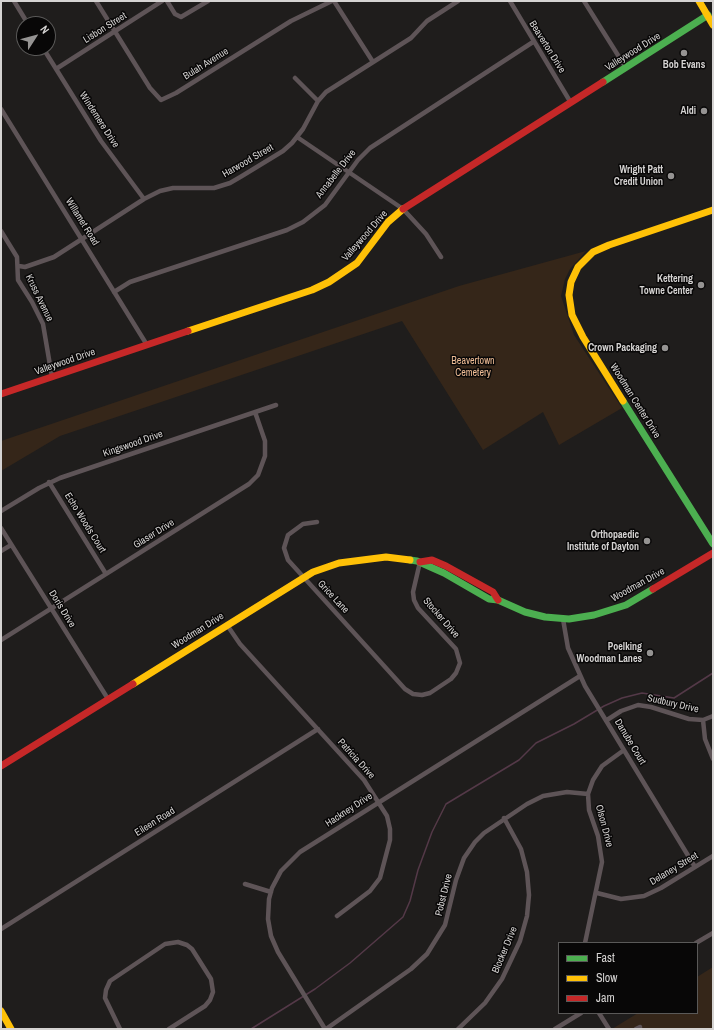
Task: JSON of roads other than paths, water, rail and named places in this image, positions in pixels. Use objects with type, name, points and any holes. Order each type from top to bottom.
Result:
[{"type":"street","points":[[14,1],[23,16]]},
{"type":"street","points":[[96,1],[114,32]]},
{"type":"street","name":"Lisbon Street","points":[[56,69],[162,1]]},
{"type":"street","points":[[167,1],[175,14],[180,17],[208,1]]},
{"type":"street","points":[[333,1],[372,62]]},
{"type":"street","name":"Bulah Avenue","points":[[114,32],[150,88],[161,100],[176,94],[291,21],[333,1]]},
{"type":"street","name":"Harwood Street","points":[[19,266],[24,267],[48,259],[144,199],[165,189],[206,189],[230,183],[283,150],[297,137],[318,101],[326,92],[411,38],[428,21],[458,1]]},
{"type":"street","name":"Beaverton Drive","points":[[510,1],[571,103]]},
{"type":"street","points":[[584,1],[626,68]]},
{"type":"street","points":[[699,1],[713,25]]},
{"type":"street","name":"Valleywood Drive","points":[[1,394],[312,290],[329,282],[357,262],[388,222],[404,209],[708,16]]},
{"type":"street","name":"Annabelle Drive","points":[[114,292],[130,282],[287,230],[303,222],[325,205],[358,160],[370,148],[534,42]]},
{"type":"street","name":"Windemere Drive","points":[[48,56],[101,141],[144,199]]},
{"type":"street","points":[[296,78],[307,92],[318,101]]},
{"type":"street","name":"Willamet Road","points":[[1,109],[147,345]]},
{"type":"street","points":[[297,137],[404,209],[426,234],[441,257]]},
{"type":"street","name":"Woodman Center Drive","points":[[713,210],[609,245],[593,252],[582,262],[574,274],[569,295],[572,315],[583,337],[713,544]]},
{"type":"street","name":"Kruss Avenue","points":[[1,231],[17,257],[19,266],[18,280],[39,314],[44,329],[52,377]]},
{"type":"street","name":"Kingswood Drive","points":[[1,511],[49,482],[276,405]]},
{"type":"street","name":"Glaser Drive","points":[[1,640],[242,489],[255,479],[263,464],[265,448],[264,437],[255,412]]},
{"type":"street","name":"Echo Woods Court","points":[[49,482],[106,574]]},
{"type":"street","name":"Grice Lane","points":[[317,522],[298,527],[288,535],[285,543],[286,556],[303,578],[405,689]]},
{"type":"street","name":"Doris Drive","points":[[1,528],[108,699]]},
{"type":"street","points":[[1,551],[11,545]]},
{"type":"street","name":"Woodman Drive","points":[[1,766],[303,578],[328,566],[352,560],[392,558],[420,562],[432,560],[493,592],[498,600],[525,612],[563,619],[594,615],[626,605],[713,553]]},
{"type":"street","name":"Stocker Drive","points":[[405,689],[417,695],[430,692],[454,677],[460,663],[456,649],[418,608],[414,600],[413,592],[420,562]]},
{"type":"street","name":"Danube Court","points":[[563,619],[568,648],[580,676],[696,867]]},
{"type":"street","name":"Patricia Drive","points":[[227,625],[240,644],[364,780],[387,816],[390,829],[383,871],[370,891],[337,916]]},
{"type":"street","name":"Hackney Drive","points":[[326,1029],[278,952],[271,936],[268,911],[271,892],[281,871],[293,858],[379,802],[580,676]]},
{"type":"street","name":"Sudbury Drive","points":[[607,720],[621,711],[638,705],[651,707],[689,719],[703,720],[713,716]]},
{"type":"street","points":[[703,720],[705,739],[713,759]]},
{"type":"street","name":"Eileen Road","points":[[1,929],[318,729]]},
{"type":"street","name":"Olson Drive","points":[[585,942],[601,874],[602,853],[589,810],[588,794],[593,780],[602,766],[624,750]]},
{"type":"street","name":"Pobst Drive","points":[[326,1029],[411,970],[427,954],[445,925],[459,870],[467,853],[484,833],[504,818],[543,796],[567,792],[588,794]]},
{"type":"street","name":"Blocker Drive","points":[[458,1029],[485,1003],[502,979],[512,961],[525,922],[529,895],[527,872],[521,848],[504,818]]},
{"type":"street","name":"Delaney Street","points":[[597,893],[621,898],[644,896],[661,888],[713,856]]},
{"type":"street","points":[[245,884],[271,892]]},
{"type":"street","points":[[698,942],[713,933]]},
{"type":"street","points":[[120,1029],[105,998],[106,990],[110,981],[165,944],[178,942],[192,949],[211,979],[213,992],[210,1000],[205,1006],[169,1029]]},
{"type":"street","points":[[1,1011],[11,1029]]},
{"type":"street","points":[[555,1029],[579,1014]]},
{"type":"street","points":[[600,1014],[609,1029]]},
{"type":"waterway","points":[[251,1029],[315,989],[350,963],[403,917],[410,901],[418,870],[432,832],[446,804],[519,760],[536,743],[574,724],[604,706],[622,698],[642,693],[674,698],[713,673]]},
{"type":"place","name":"Bob Evans","points":[[684,53]]},
{"type":"place","name":"Aldi","points":[[704,111]]},
{"type":"place","name":"Wright Patt Credit Union","points":[[671,176]]},
{"type":"place","name":"Kettering Towne Center","points":[[701,285]]},
{"type":"place","name":"Crown Packaging","points":[[665,348]]},
{"type":"place","name":"Orthopaedic Institute of Dayton","points":[[647,541]]},
{"type":"place","name":"Poelking Woodman Lanes","points":[[650,653]]},
{"type":"park label","name":"Beavertown Cemetery","points":[[473,366]]}]
